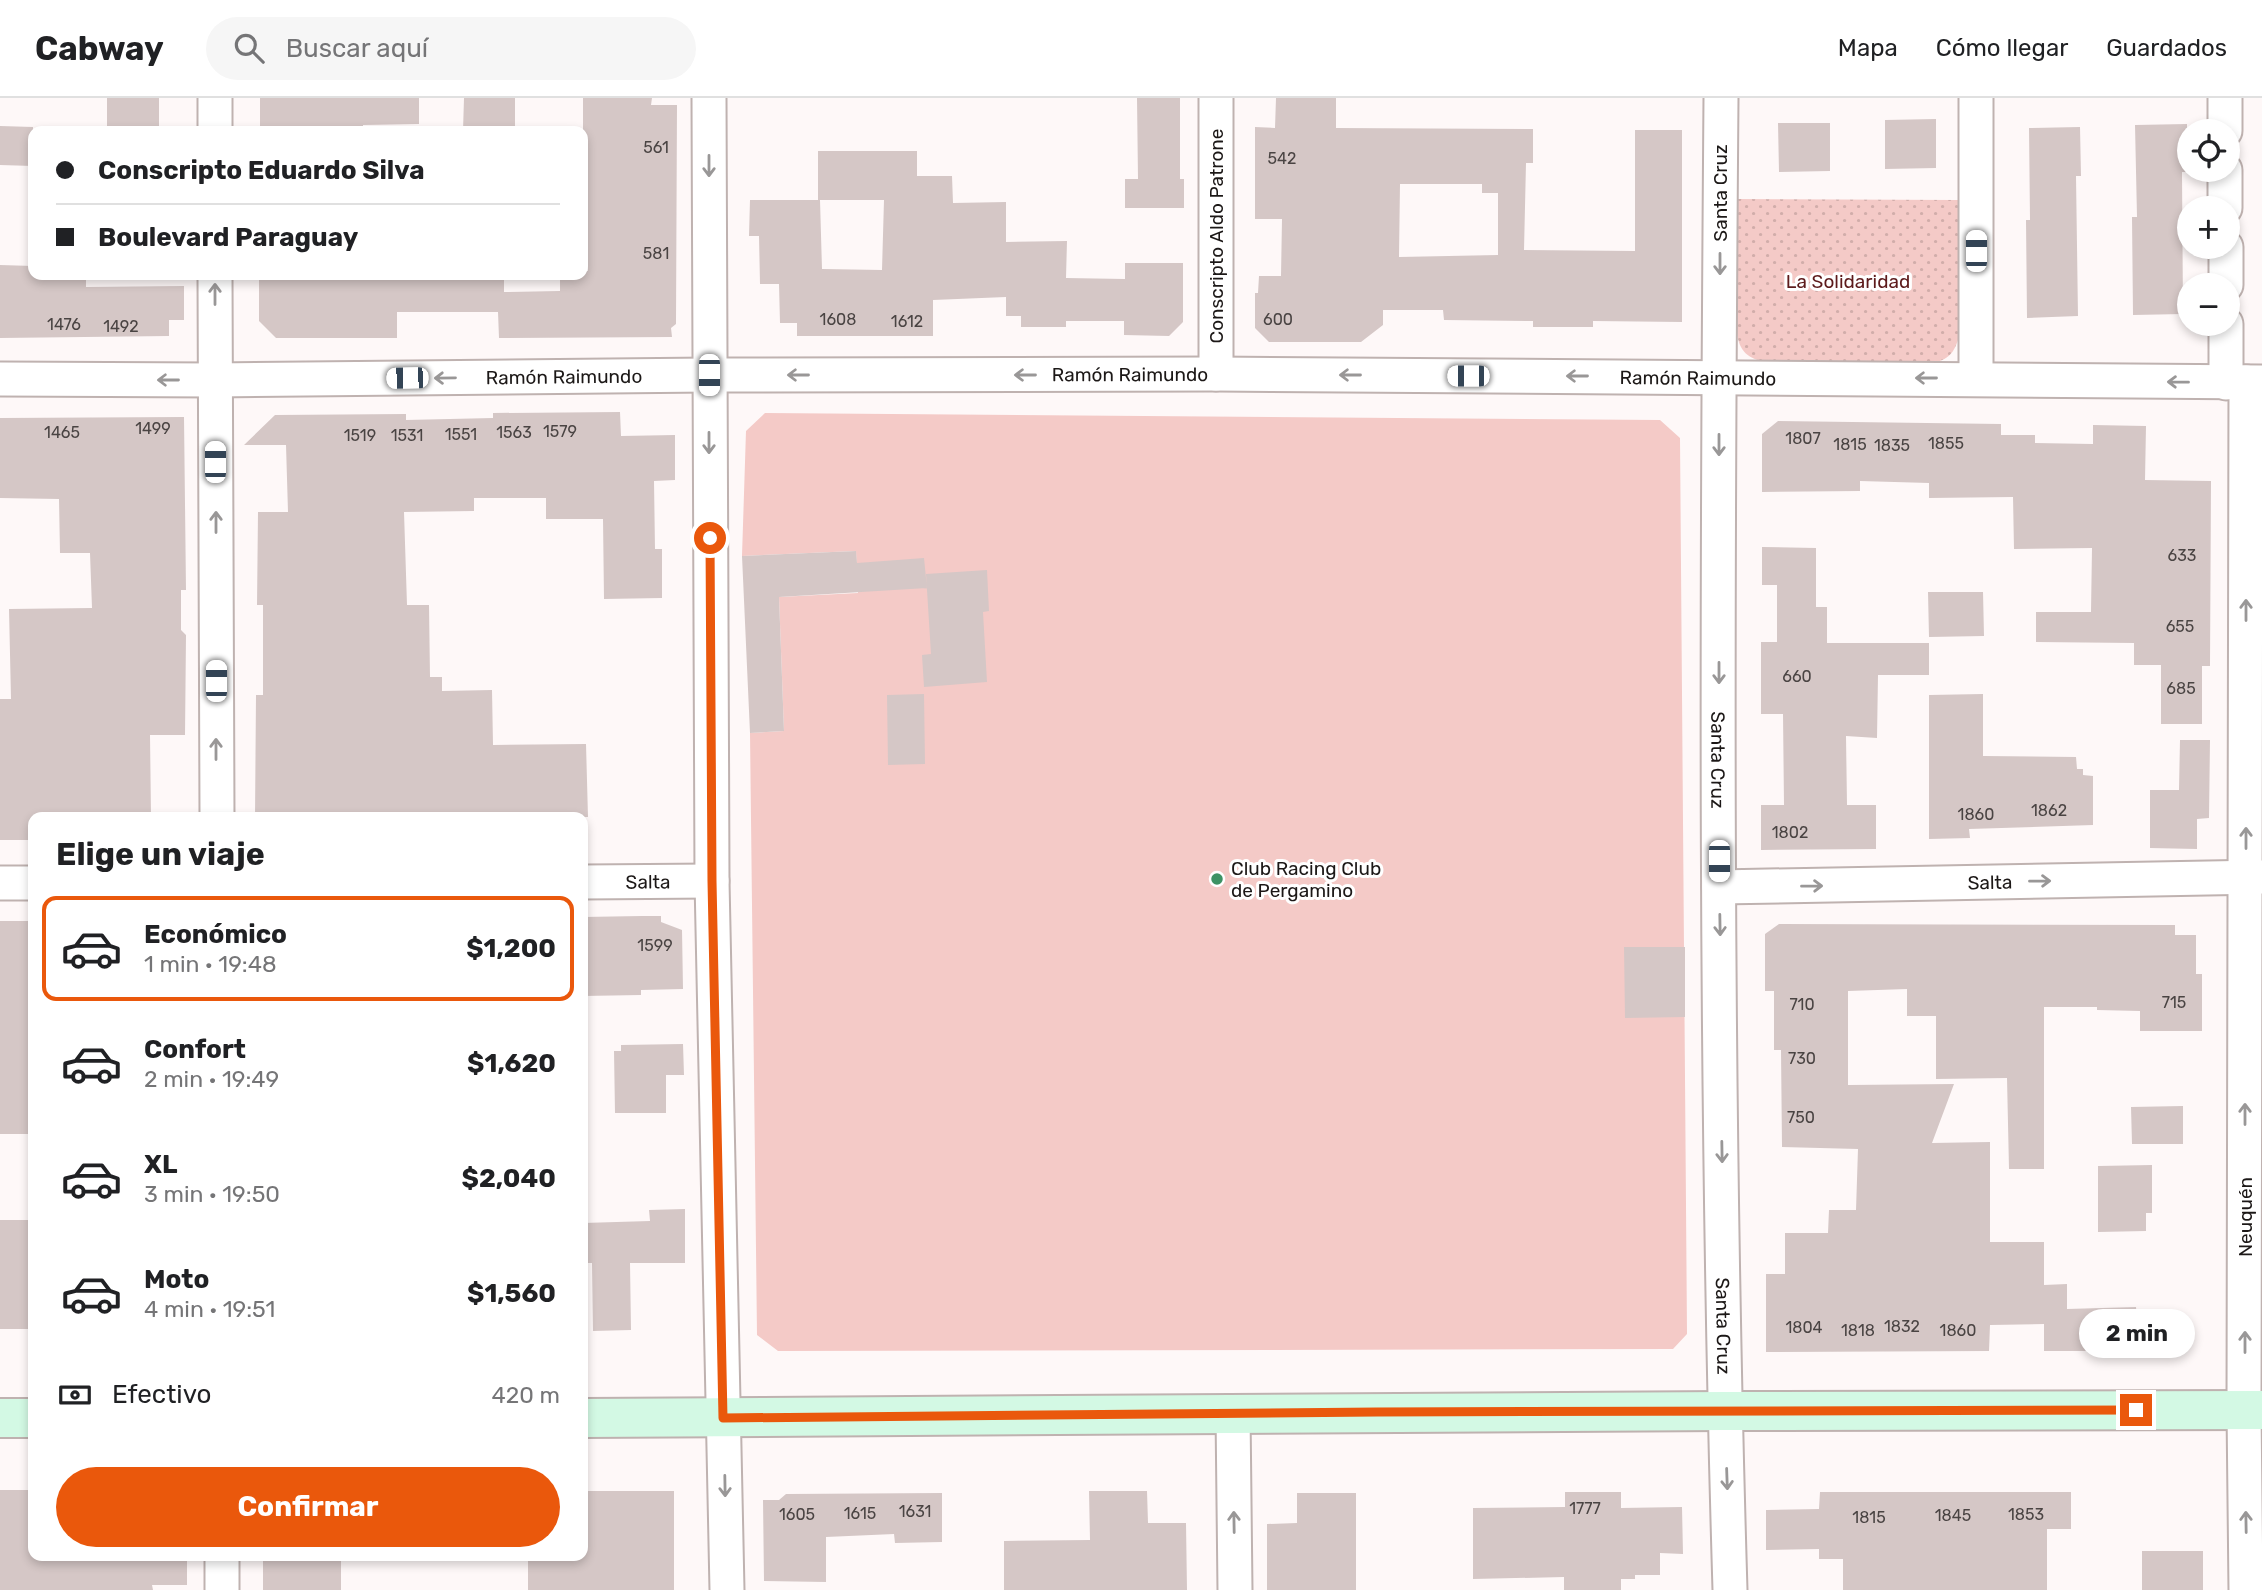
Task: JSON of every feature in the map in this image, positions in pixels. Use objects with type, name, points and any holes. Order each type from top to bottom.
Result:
[{"type":"main road","points":[[588,1418],[2253,1410]]},
{"type":"main road","points":[[0,1418],[28,1418]]},
{"type":"street","points":[[215,98],[215,126]]},
{"type":"street","points":[[709,98],[712,881],[727,1590]]},
{"type":"street","name":"Conscripto Aldo Patrone","points":[[1216,98],[1216,374]]},
{"type":"street","name":"Santa Cruz","points":[[1721,98],[1719,887],[1724,1411],[1730,1590]]},
{"type":"street","points":[[1976,98],[1976,379]]},
{"type":"street","points":[[2225,98],[2225,119]]},
{"type":"street","points":[[215,280],[217,812]]},
{"type":"street","name":"Neuquén","points":[[2230,336],[2245,382],[2254,877],[2253,1410],[2246,1590]]},
{"type":"street","name":"Ramón Raimundo","points":[[0,379],[1216,374],[2245,382]]},
{"type":"street","name":"Salta","points":[[1719,887],[2254,877]]},
{"type":"street","name":"Salta","points":[[588,882],[712,881]]},
{"type":"street","points":[[0,883],[28,883]]},
{"type":"street","points":[[1233,1413],[1235,1590]]},
{"type":"street","points":[[222,1561],[222,1590]]},
{"type":"green space","name":"La Solidaridad","points":[[1736,199],[1958,200],[1959,337],[1953,351],[1943,360],[1933,363],[1766,362],[1749,356],[1742,349],[1737,333]]},
{"type":"green space","name":"Club Racing Club de Pergamino","points":[[765,413],[1660,420],[1680,438],[1687,1334],[1673,1349],[778,1351],[757,1335],[750,733],[784,731],[779,597],[858,593],[856,551],[742,556],[746,431]]},
{"type":"building","points":[[107,98],[159,98],[159,126],[107,126]]},
{"type":"building","points":[[260,98],[419,98],[419,124],[260,126]]},
{"type":"building","points":[[464,98],[515,98],[515,126],[463,126]]},
{"type":"building","points":[[583,98],[652,98],[651,105],[677,105],[676,324],[671,328],[672,337],[499,338],[498,312],[397,312],[397,338],[276,338],[259,321],[259,280],[504,280],[504,292],[560,291],[560,280],[588,280],[588,126],[583,126]]},
{"type":"building","points":[[1137,98],[1180,98],[1180,179],[1184,179],[1184,208],[1125,208],[1125,179],[1138,179]]},
{"type":"building","points":[[1276,98],[1336,98],[1336,128],[1533,129],[1533,163],[1526,163],[1524,250],[1635,251],[1635,130],[1682,130],[1682,322],[1593,321],[1593,327],[1533,327],[1533,321],[1444,320],[1443,310],[1383,310],[1383,325],[1361,342],[1269,342],[1255,328],[1255,293],[1258,293],[1259,276],[1281,276],[1282,219],[1255,219],[1255,127],[1275,128]],"holes":[[[1400,184],[1482,184],[1482,193],[1498,193],[1498,255],[1399,257]]]},
{"type":"building","points":[[1936,119],[1936,168],[1885,169],[1885,120]]},
{"type":"building","points":[[1778,123],[1830,123],[1830,171],[1779,172]]},
{"type":"building","points":[[2177,124],[2177,182],[2182,182],[2182,196],[2177,196],[2177,259],[2183,259],[2183,273],[2177,273],[2177,314],[2133,315],[2132,217],[2137,217],[2135,125]]},
{"type":"building","points":[[0,126],[28,127],[28,166],[0,165]]},
{"type":"building","points":[[2080,127],[2081,176],[2076,176],[2078,316],[2027,318],[2029,128]]},
{"type":"building","points":[[818,151],[917,151],[917,176],[952,176],[953,203],[1006,202],[1006,242],[1067,241],[1066,278],[1125,279],[1125,263],[1183,263],[1183,322],[1169,336],[1124,335],[1124,321],[1066,321],[1066,327],[1021,327],[1021,316],[1006,316],[1006,297],[933,300],[933,336],[797,336],[797,323],[780,323],[779,284],[760,284],[759,236],[749,236],[750,200],[818,200]],"holes":[[[820,200],[884,200],[882,270],[822,269]]]},
{"type":"building","points":[[0,265],[28,266],[28,280],[86,280],[86,287],[184,286],[184,320],[169,320],[169,336],[0,338]]},
{"type":"building","points":[[620,412],[621,436],[675,435],[675,480],[654,481],[655,549],[662,549],[662,598],[604,599],[603,519],[546,519],[546,498],[474,498],[474,511],[404,512],[407,605],[429,605],[430,677],[442,677],[442,691],[492,690],[493,745],[586,744],[588,812],[255,812],[256,695],[263,695],[263,605],[257,605],[258,512],[288,512],[286,445],[244,445],[275,415],[406,414],[406,420],[493,418],[493,413]]},
{"type":"building","points":[[184,417],[186,590],[181,590],[181,630],[186,635],[185,735],[150,735],[151,812],[28,812],[28,840],[0,840],[0,699],[11,699],[9,609],[92,608],[90,553],[60,553],[59,499],[0,498],[0,418]]},
{"type":"building","points":[[1778,421],[2001,424],[2001,435],[2035,435],[2035,443],[2093,444],[2093,425],[2146,426],[2145,480],[2211,481],[2210,666],[2202,666],[2202,724],[2161,724],[2161,665],[2134,665],[2134,643],[2036,642],[2036,612],[2091,612],[2092,548],[2014,549],[2013,497],[1929,498],[1929,483],[1860,481],[1860,491],[1762,492],[1762,434]]},
{"type":"building","points":[[1762,547],[1816,548],[1816,607],[1827,607],[1827,643],[1929,643],[1929,675],[1878,675],[1877,738],[1846,736],[1847,805],[1876,805],[1876,849],[1761,850],[1761,805],[1784,805],[1783,714],[1761,714],[1761,642],[1777,642],[1777,585],[1762,585]]},
{"type":"building","points":[[856,551],[857,563],[924,558],[927,588],[779,597],[784,731],[750,733],[742,556]]},
{"type":"building","points":[[987,570],[989,611],[983,612],[987,682],[924,687],[922,655],[931,654],[926,574]]},
{"type":"building","points":[[1928,592],[1983,592],[1984,636],[1929,637]]},
{"type":"building","points":[[924,694],[925,764],[888,765],[887,695]]},
{"type":"building","points":[[1983,694],[1983,756],[2076,757],[2077,769],[2083,769],[2083,775],[2093,776],[2093,825],[1969,829],[1970,838],[1929,839],[1929,695]]},
{"type":"building","points":[[2180,740],[2210,740],[2209,818],[2197,819],[2197,849],[2150,848],[2150,790],[2179,790]]},
{"type":"building","points":[[661,916],[661,922],[682,930],[683,989],[641,990],[641,995],[588,996],[588,917]]},
{"type":"building","points":[[0,921],[28,921],[28,1134],[0,1134]]},
{"type":"building","points":[[1779,924],[2175,925],[2175,935],[2196,935],[2196,974],[2202,974],[2202,1031],[2140,1031],[2140,1011],[2097,1010],[2097,1007],[2044,1007],[2044,1169],[2009,1169],[2007,1078],[1936,1079],[1936,1016],[1907,1016],[1907,989],[1848,991],[1848,1085],[1954,1084],[1932,1143],[1990,1142],[1990,1242],[2044,1242],[2044,1285],[2067,1284],[2067,1309],[2136,1307],[2137,1320],[2155,1319],[2155,1351],[2044,1351],[2044,1324],[1990,1325],[1989,1351],[1766,1352],[1766,1274],[1785,1274],[1785,1233],[1828,1233],[1829,1210],[1856,1210],[1858,1149],[1782,1147],[1781,1050],[1774,1050],[1774,991],[1765,991],[1765,934]]},
{"type":"building","points":[[1624,947],[1685,947],[1685,1017],[1625,1018]]},
{"type":"building","points":[[683,1044],[684,1075],[666,1075],[666,1113],[615,1113],[614,1051],[621,1051],[621,1045]]},
{"type":"building","points":[[2183,1106],[2183,1144],[2132,1144],[2131,1107]]},
{"type":"building","points":[[2152,1165],[2152,1213],[2146,1213],[2146,1231],[2098,1232],[2098,1166]]},
{"type":"building","points":[[685,1209],[685,1263],[630,1263],[631,1330],[593,1331],[592,1263],[588,1263],[588,1223],[650,1221],[649,1210]]},
{"type":"building","points":[[0,1220],[28,1220],[28,1329],[0,1329]]},
{"type":"building","points":[[0,1490],[28,1490],[28,1561],[187,1561],[187,1585],[152,1585],[153,1590],[0,1590]]},
{"type":"building","points":[[588,1491],[674,1491],[674,1590],[528,1590],[528,1561],[588,1561]]},
{"type":"building","points":[[1089,1491],[1147,1491],[1148,1523],[1186,1523],[1187,1590],[1004,1590],[1004,1541],[1090,1540]]},
{"type":"building","points":[[1565,1492],[1621,1492],[1621,1508],[1682,1507],[1683,1554],[1660,1553],[1660,1575],[1635,1575],[1635,1579],[1621,1579],[1621,1590],[1564,1590],[1564,1577],[1473,1579],[1473,1508],[1565,1507]]},
{"type":"building","points":[[1820,1492],[2071,1492],[2071,1529],[2047,1529],[2047,1590],[1843,1590],[1843,1559],[1819,1559],[1819,1549],[1766,1550],[1766,1510],[1819,1509]]},
{"type":"building","points":[[942,1493],[942,1542],[895,1543],[894,1534],[826,1537],[826,1582],[764,1581],[763,1500],[779,1500],[786,1494]]},
{"type":"building","points":[[1297,1493],[1356,1493],[1356,1590],[1267,1590],[1267,1524],[1297,1523]]},
{"type":"building","points":[[2142,1551],[2203,1551],[2203,1590],[2142,1590]]},
{"type":"building","points":[[263,1561],[341,1561],[341,1590],[263,1590]]},
{"type":"place","name":"Club Racing Club de Pergamino","points":[[1217,879]]},
{"type":"route","points":[[710,538],[712,881],[723,1418],[1377,1412],[2136,1410]]}]
